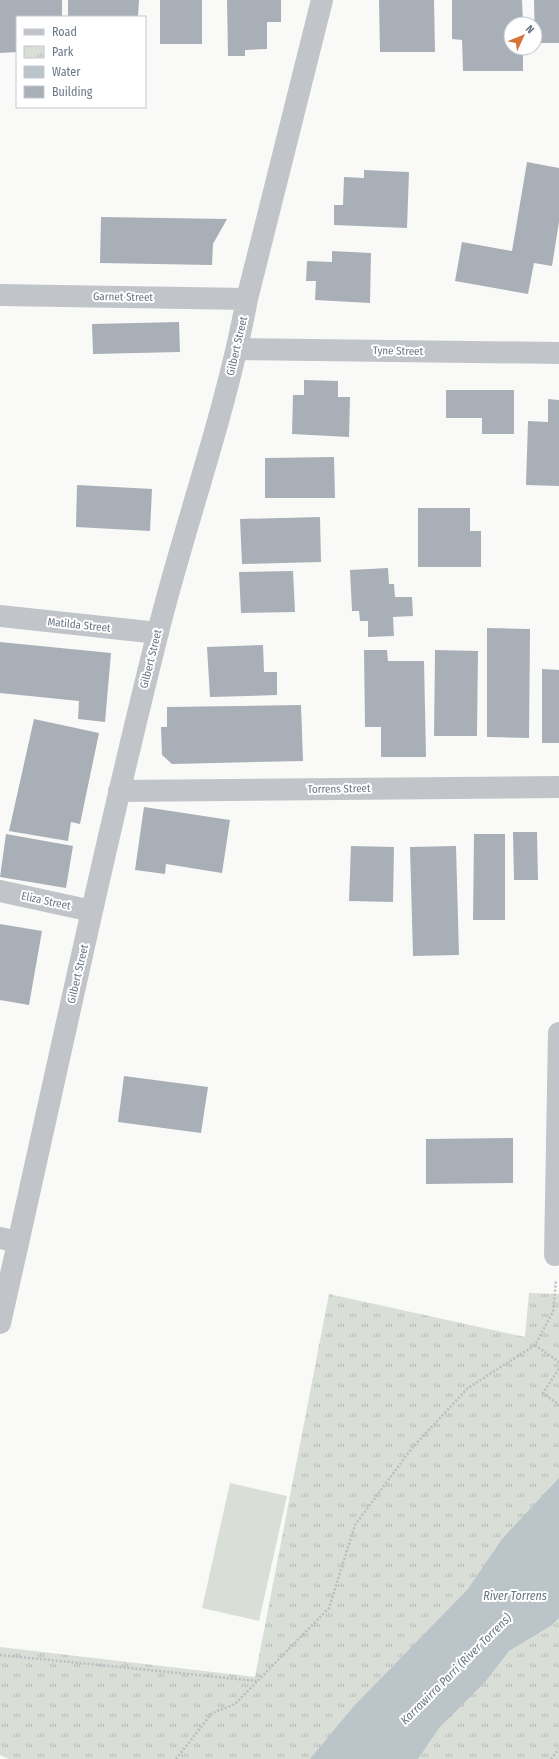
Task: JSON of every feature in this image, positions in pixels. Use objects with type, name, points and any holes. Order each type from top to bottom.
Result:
[{"type":"street","name":"Gilbert Street","points":[[0,1323],[9,1240],[92,911],[119,791],[158,633],[238,349],[247,299],[322,0]]},
{"type":"street","name":"Garnet Street","points":[[0,295],[247,299]]},
{"type":"street","name":"Tyne Street","points":[[238,349],[559,353]]},
{"type":"street","name":"Matilda Street","points":[[0,616],[158,633]]},
{"type":"street","name":"Torrens Street","points":[[119,791],[559,787]]},
{"type":"street","name":"Eliza Street","points":[[0,891],[92,911]]},
{"type":"street","points":[[556,1255],[559,1033]]},
{"type":"path","points":[[176,1759],[212,1713],[235,1704],[329,1608],[355,1525],[412,1448],[468,1388],[535,1346],[553,1312],[557,1288],[556,1255]]},
{"type":"path","points":[[535,1346],[559,1362]]},
{"type":"path","points":[[559,1369],[543,1393],[559,1405]]},
{"type":"path","points":[[0,1655],[257,1681]]},
{"type":"path","points":[[551,1759],[559,1749]]},
{"type":"green space","points":[[529,1293],[559,1294],[559,1759],[9,1759],[0,1755],[0,1647],[255,1677],[329,1294],[525,1337]]},
{"type":"green space","points":[[230,1483],[287,1496],[259,1621],[202,1608]]},
{"type":"water","name":"River Torrens","points":[[559,1478],[559,1618],[552,1625],[509,1651],[485,1682],[439,1728],[418,1759],[310,1759],[354,1706],[468,1589],[502,1539]]},
{"type":"building","points":[[0,0],[62,0],[62,16],[16,16],[16,52],[0,53]]},
{"type":"building","points":[[68,0],[139,0],[138,16],[68,16]]},
{"type":"building","points":[[160,0],[202,0],[202,44],[160,44]]},
{"type":"building","points":[[227,0],[281,0],[281,22],[267,22],[267,49],[245,50],[245,56],[228,56]]},
{"type":"building","points":[[379,0],[434,0],[435,52],[380,52]]},
{"type":"building","points":[[452,0],[522,0],[523,16],[503,16],[503,56],[523,56],[523,71],[463,71],[462,40],[452,39]]},
{"type":"building","points":[[534,0],[559,0],[559,43],[543,43],[543,16],[534,16]]},
{"type":"building","points":[[527,162],[559,168],[559,222],[552,266],[534,263],[528,294],[455,281],[462,242],[512,251]]},
{"type":"building","points":[[364,170],[409,172],[407,228],[334,225],[334,205],[343,205],[344,177],[364,178]]},
{"type":"building","points":[[101,217],[227,219],[213,244],[212,265],[100,263]]},
{"type":"building","points":[[332,251],[371,253],[370,303],[315,300],[316,281],[306,281],[307,261],[332,262]]},
{"type":"building","points":[[179,322],[180,352],[93,354],[92,324]]},
{"type":"building","points":[[304,380],[338,381],[338,397],[350,397],[349,437],[292,434],[293,395],[304,395]]},
{"type":"building","points":[[446,390],[514,390],[514,434],[482,434],[482,418],[446,418]]},
{"type":"building","points":[[548,399],[559,400],[559,486],[526,485],[528,421],[548,422]]},
{"type":"building","points":[[334,457],[335,498],[265,498],[265,458]]},
{"type":"building","points":[[77,485],[152,489],[150,531],[76,527]]},
{"type":"building","points":[[418,508],[470,508],[470,531],[481,531],[481,567],[418,567]]},
{"type":"building","points":[[320,517],[321,562],[242,564],[240,519]]},
{"type":"building","points":[[388,568],[389,584],[394,584],[395,597],[412,597],[413,616],[393,617],[394,636],[368,637],[368,621],[360,621],[359,611],[352,611],[350,570]]},
{"type":"building","points":[[293,571],[295,612],[241,613],[239,572]]},
{"type":"building","points":[[487,628],[530,629],[529,738],[487,737]]},
{"type":"building","points":[[0,642],[111,653],[105,722],[78,719],[79,701],[0,693]]},
{"type":"building","points":[[263,645],[264,672],[277,672],[277,695],[210,697],[207,647]]},
{"type":"building","points":[[364,650],[387,650],[388,661],[424,661],[426,757],[381,757],[381,727],[365,727]]},
{"type":"building","points":[[435,650],[478,651],[477,736],[434,736]]},
{"type":"building","points":[[542,669],[559,670],[559,743],[542,743]]},
{"type":"building","points":[[301,705],[303,761],[172,764],[162,755],[161,727],[167,727],[167,707]]},
{"type":"building","points":[[34,719],[99,733],[80,824],[71,822],[68,841],[9,831]]},
{"type":"building","points":[[144,807],[230,820],[222,873],[166,864],[165,874],[135,870]]},
{"type":"building","points":[[513,832],[537,832],[538,880],[514,880]]},
{"type":"building","points":[[6,834],[73,846],[66,888],[0,877]]},
{"type":"building","points":[[474,834],[505,834],[505,920],[473,920]]},
{"type":"building","points":[[351,846],[394,847],[393,902],[349,901]]},
{"type":"building","points":[[456,846],[459,955],[413,956],[410,847]]},
{"type":"building","points":[[0,924],[42,931],[29,1005],[0,1000]]},
{"type":"building","points":[[124,1076],[208,1087],[201,1133],[118,1122]]},
{"type":"building","points":[[513,1138],[513,1183],[426,1184],[426,1139]]},
{"type":"water label","name":"Karrawirra Parri (River Torrens)","points":[[456,1669]]}]
